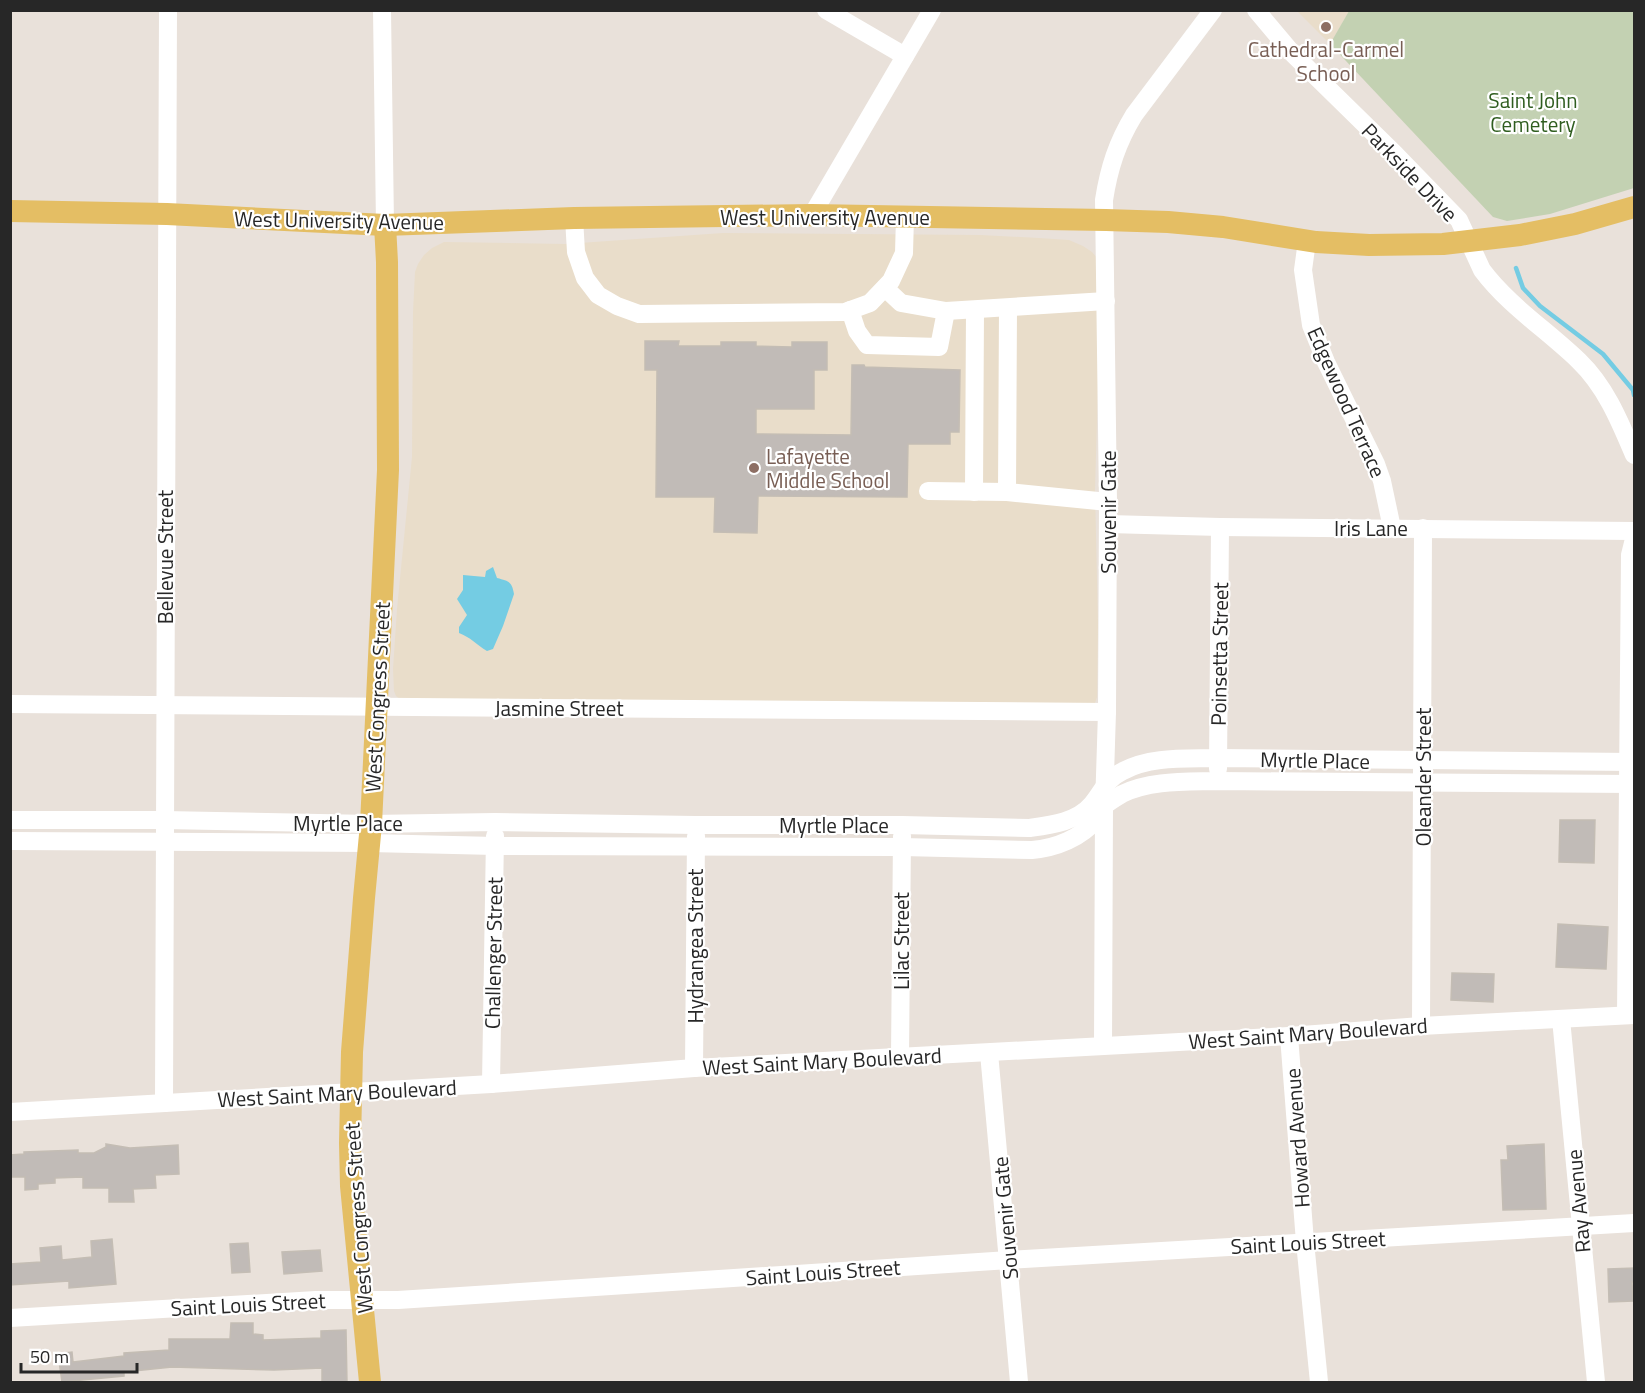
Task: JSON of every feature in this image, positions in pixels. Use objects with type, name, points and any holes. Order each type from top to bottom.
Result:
[{"type":"main road","name":"West University Avenue","points":[[10,211],[167,214],[385,225],[574,218],[812,215],[1106,220],[1223,227],[1306,241],[1369,245],[1443,244],[1520,235],[1575,224],[1635,207]]},
{"type":"main road","name":"West Congress Street","points":[[370,1383],[351,1186],[350,1143],[361,934],[370,833],[388,470],[385,225]]},
{"type":"street","name":"Bellevue Street","points":[[164,1102],[168,10]]},
{"type":"street","name":"West Congress Street","points":[[382,10],[385,225]]},
{"type":"street","points":[[826,10],[905,56]]},
{"type":"street","points":[[812,215],[932,10]]},
{"type":"street","name":"Souvenir Gate","points":[[1103,1046],[1108,524],[1104,200],[1114,154],[1124,132],[1213,10]]},
{"type":"street","name":"Parkside Drive","points":[[1256,10],[1293,54],[1459,220],[1486,276],[1515,306],[1580,361],[1617,414],[1635,455]]},
{"type":"street","points":[[574,218],[576,252],[585,278],[598,295],[617,306],[639,314],[845,312],[870,303],[891,281],[904,253],[905,217]]},
{"type":"street","name":"Edgewood Terrace","points":[[1306,241],[1303,270],[1311,325],[1326,362],[1376,464],[1392,528]]},
{"type":"street","points":[[885,288],[901,303],[946,311],[1106,301]]},
{"type":"street","points":[[1007,492],[1008,308]]},
{"type":"street","points":[[850,310],[857,331],[867,345],[939,347],[946,311]]},
{"type":"street","points":[[974,492],[975,310]]},
{"type":"street","points":[[928,492],[1007,492],[1108,502]]},
{"type":"street","name":"Iris Lane","points":[[1108,524],[1635,531]]},
{"type":"street","name":"Poinsetta Street","points":[[1218,781],[1220,527]]},
{"type":"street","name":"Oleander Street","points":[[1421,1026],[1424,783],[1423,528]]},
{"type":"street","points":[[1630,1015],[1630,555],[1635,539]]},
{"type":"street","name":"Jasmine Street","points":[[10,704],[1107,712]]},
{"type":"street","name":"Myrtle Place","points":[[10,841],[165,842],[370,833],[495,822],[1029,828],[1075,818],[1093,803],[1105,784],[1122,771],[1147,762],[1164,760],[1218,758],[1631,762]]},
{"type":"street","name":"Myrtle Place","points":[[10,820],[164,820],[370,833],[495,846],[902,847],[1032,850],[1045,849],[1071,840],[1085,831],[1100,816],[1104,807],[1122,794],[1164,783],[1218,781],[1631,784]]},
{"type":"street","name":"Challenger Street","points":[[491,1084],[495,822]]},
{"type":"street","name":"Hydrangea Street","points":[[694,1068],[696,825]]},
{"type":"street","name":"Lilac Street","points":[[900,1057],[902,825]]},
{"type":"street","name":"West Saint Mary Boulevard","points":[[10,1112],[491,1084],[694,1068],[1630,1015]]},
{"type":"street","name":"Ray Avenue","points":[[1561,1019],[1596,1383]]},
{"type":"street","name":"Howard Avenue","points":[[1289,1036],[1305,1242],[1319,1383]]},
{"type":"street","name":"Souvenir Gate","points":[[989,1053],[1019,1383]]},
{"type":"street","name":"Saint Louis Street","points":[[10,1318],[316,1300],[398,1300],[1635,1222]]},
{"type":"shaded area","name":"Cathedral-Carmel School","points":[[1297,11],[1349,11],[1330,44]]},
{"type":"shaded area","name":"Lafayette Middle School","points":[[723,233],[980,235],[1069,240],[1083,246],[1098,259],[1100,315],[1095,490],[1098,625],[1095,703],[1091,705],[401,700],[396,696],[393,669],[397,609],[412,457],[415,272],[424,255],[444,242],[565,244]]},
{"type":"green space","name":"Saint John Cemetery","points":[[1349,11],[1634,11],[1634,188],[1550,214],[1507,221],[1493,217],[1330,44]]},
{"type":"water","points":[[493,567],[497,578],[509,582],[514,594],[493,649],[487,651],[459,633],[459,627],[467,615],[457,599],[463,590],[463,575],[485,577],[486,571]]},
{"type":"building","points":[[645,341],[679,341],[678,346],[721,346],[721,342],[756,342],[756,346],[792,347],[792,342],[827,342],[827,370],[814,370],[814,409],[756,409],[756,434],[851,435],[852,365],[960,370],[959,432],[950,432],[950,444],[908,444],[907,497],[758,496],[757,533],[714,532],[715,497],[656,497],[657,370],[645,370]]},
{"type":"building","points":[[1560,820],[1595,820],[1594,863],[1559,862]]},
{"type":"building","points":[[1558,924],[1608,927],[1606,969],[1556,967]]},
{"type":"building","points":[[1452,973],[1494,974],[1493,1002],[1451,1000]]},
{"type":"building","points":[[106,1144],[130,1148],[178,1145],[179,1174],[155,1175],[156,1188],[133,1189],[134,1202],[109,1202],[109,1188],[83,1188],[83,1177],[55,1178],[55,1183],[38,1184],[38,1189],[25,1190],[25,1177],[10,1177],[10,1155],[24,1154],[24,1152],[78,1150],[78,1153],[94,1153],[106,1147]]},
{"type":"building","points":[[1544,1144],[1546,1209],[1503,1210],[1501,1160],[1508,1160],[1507,1146]]},
{"type":"building","points":[[112,1239],[116,1284],[69,1288],[69,1281],[10,1285],[10,1264],[41,1262],[40,1248],[61,1246],[62,1260],[92,1257],[91,1241]]},
{"type":"building","points":[[248,1243],[250,1272],[232,1273],[230,1244]]},
{"type":"building","points":[[320,1250],[322,1271],[284,1274],[282,1252]]},
{"type":"building","points":[[1635,1268],[1635,1282],[1632,1282],[1633,1301],[1609,1302],[1608,1269]]},
{"type":"building","points":[[231,1323],[253,1323],[253,1334],[263,1335],[263,1340],[321,1338],[321,1331],[346,1330],[347,1383],[322,1383],[322,1368],[274,1370],[172,1367],[124,1372],[124,1376],[62,1382],[58,1354],[72,1352],[73,1362],[124,1356],[124,1353],[169,1350],[169,1339],[230,1339]]},
{"type":"waterway","points":[[1516,268],[1523,288],[1540,306],[1603,354],[1633,390],[1634,395]]},
{"type":"place","name":"Cathedral-Carmel School","points":[[1326,27]]},
{"type":"place","name":"Lafayette Middle School","points":[[754,468]]}]
